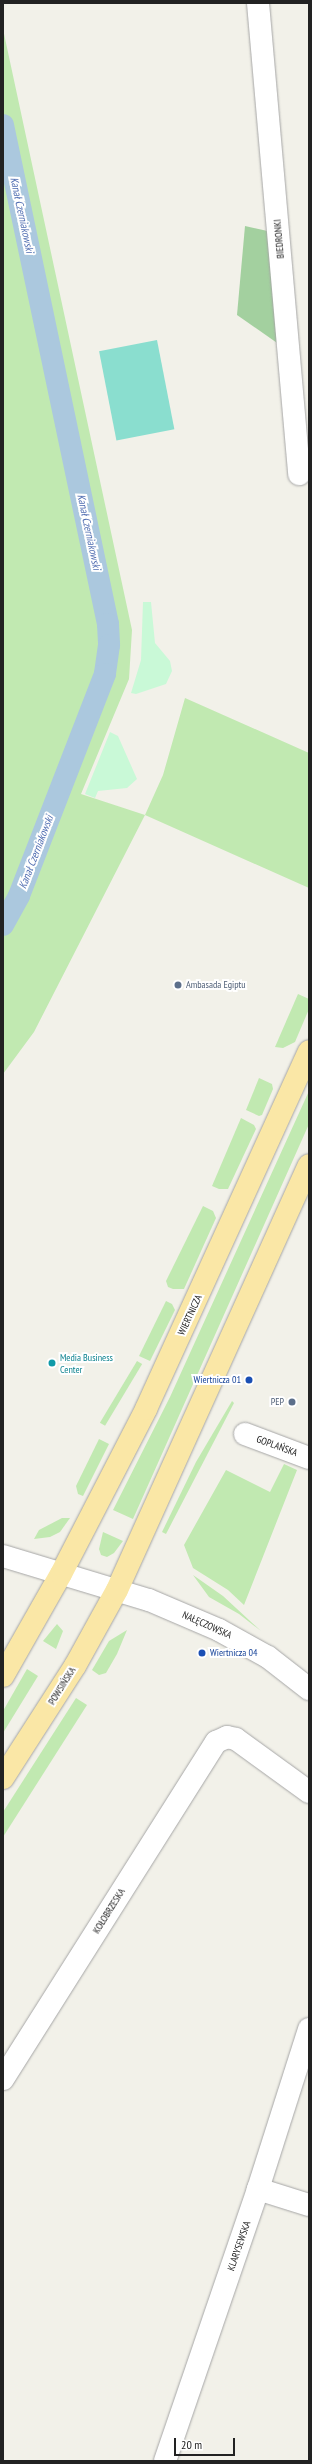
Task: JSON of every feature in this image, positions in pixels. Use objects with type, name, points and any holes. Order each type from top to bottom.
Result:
[{"type":"main road","name":"WIERTNICZA","points":[[61,1574],[150,1402],[309,1051]]},
{"type":"main road","points":[[117,1590],[309,1165]]},
{"type":"main road","points":[[3,1676],[61,1574]]},
{"type":"main road","name":"POWSIŃSKA","points":[[3,1778],[75,1666],[117,1590]]},
{"type":"street","name":"BIEDRONKI","points":[[258,3],[299,474]]},
{"type":"street","name":"GOPLAŃSKA","points":[[245,1434],[309,1458]]},
{"type":"street","name":"NAŁĘCZOWSKA","points":[[3,1556],[157,1603],[231,1635],[268,1657],[309,1690]]},
{"type":"street","name":"KOŁOBRZESKA","points":[[3,2079],[216,1742],[227,1737],[236,1739],[309,1792]]},
{"type":"street","name":"KLARYSEWSKA","points":[[165,2461],[258,2190],[309,2029]]},
{"type":"street","points":[[258,2190],[309,2205]]},
{"type":"green space","points":[[3,29],[132,630],[129,679],[81,794],[145,815],[34,1032],[3,1074]]},
{"type":"green space","points":[[245,226],[272,232],[280,345],[237,315]]},
{"type":"green space","points":[[143,602],[151,602],[155,643],[170,661],[172,671],[166,684],[136,694],[131,693],[141,660]]},
{"type":"green space","points":[[185,698],[309,753],[309,888],[145,815],[163,775]]},
{"type":"green space","points":[[110,732],[118,736],[137,779],[127,788],[98,791],[95,798],[85,794]]},
{"type":"green space","points":[[298,994],[309,999],[309,1009],[295,1042],[283,1048],[275,1047]]},
{"type":"green space","points":[[259,1078],[272,1084],[273,1089],[262,1115],[259,1116],[246,1110]]},
{"type":"green space","points":[[309,1091],[309,1124],[133,1519],[113,1510],[170,1397]]},
{"type":"green space","points":[[241,1118],[254,1125],[256,1129],[228,1189],[219,1189],[212,1186]]},
{"type":"green space","points":[[203,1206],[213,1211],[216,1218],[184,1289],[173,1289],[168,1287],[166,1281]]},
{"type":"green space","points":[[166,1301],[172,1304],[175,1310],[150,1361],[139,1356]]},
{"type":"green space","points":[[137,1361],[142,1364],[105,1426],[100,1423]]},
{"type":"green space","points":[[232,1401],[234,1403],[166,1534],[162,1532],[196,1462]]},
{"type":"green space","points":[[99,1439],[109,1444],[83,1496],[78,1494],[76,1486]]},
{"type":"green space","points":[[284,1464],[297,1470],[244,1605],[228,1590],[193,1568],[184,1545],[226,1470],[270,1492]]},
{"type":"green space","points":[[62,1518],[70,1518],[60,1532],[50,1537],[34,1539],[39,1530]]},
{"type":"green space","points":[[103,1532],[123,1541],[114,1553],[107,1557],[101,1555],[99,1549]]},
{"type":"green space","points":[[193,1575],[223,1596],[261,1631],[239,1614],[209,1597]]},
{"type":"green space","points":[[57,1624],[63,1631],[56,1649],[43,1641]]},
{"type":"green space","points":[[127,1630],[117,1654],[106,1673],[99,1675],[92,1670],[109,1641]]},
{"type":"green space","points":[[27,1669],[38,1676],[3,1733],[3,1711]]},
{"type":"green space","points":[[76,1698],[87,1705],[3,1837],[3,1812]]},
{"type":"shaded area","points":[[157,340],[174,429],[116,441],[99,351]]},
{"type":"waterway","name":"Kanał Czerniakowski","points":[[3,125],[108,624],[109,645],[105,674],[19,896],[3,925]]},
{"type":"place","name":"Ambasada Egiptu","points":[[178,985]]},
{"type":"place","name":"Media Business Center","points":[[52,1363]]},
{"type":"place","name":"Wiertnicza 01","points":[[249,1380]]},
{"type":"place","name":"PEP","points":[[292,1402]]},
{"type":"place","name":"Wiertnicza 04","points":[[202,1653]]}]
